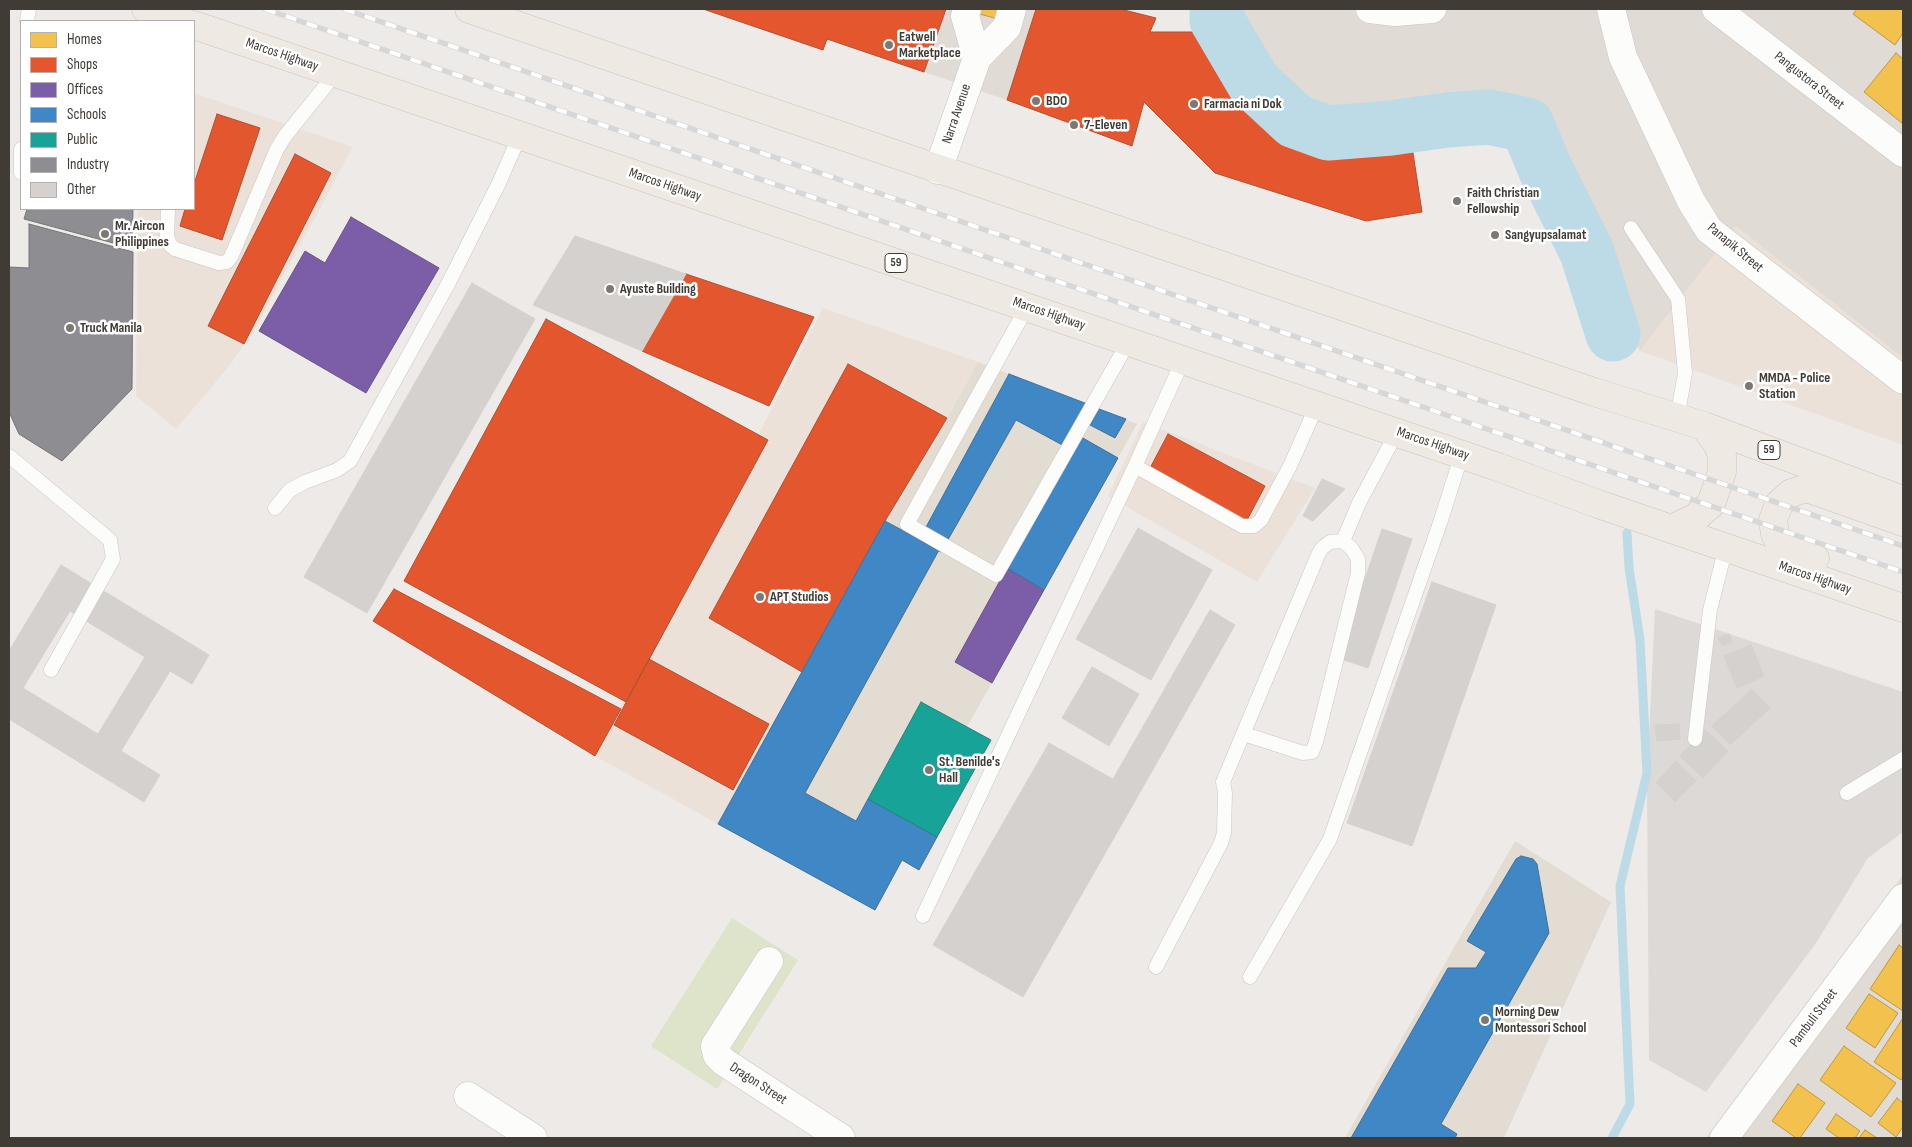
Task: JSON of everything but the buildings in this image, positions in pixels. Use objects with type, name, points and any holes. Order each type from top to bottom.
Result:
[{"type":"main road","name":"59","points":[[469,9],[1594,392],[1704,426],[1903,500]]},
{"type":"main road","name":"Marcos Highway","points":[[195,25],[1462,454],[1598,504],[1903,608]]},
{"type":"main road","points":[[1671,529],[1695,518],[1711,504],[1722,472],[1722,456],[1718,445],[1704,426]]},
{"type":"main road","points":[[1903,522],[1807,488],[1791,493],[1779,504],[1773,520],[1775,534],[1782,547],[1903,589]]},
{"type":"street","points":[[967,9],[965,16],[977,58]]},
{"type":"street","name":"Narra Avenue","points":[[938,170],[977,58],[1007,27],[1012,9]]},
{"type":"street","points":[[1370,9],[1395,12],[1432,9]]},
{"type":"street","name":"Panapik Street","points":[[1611,9],[1623,57],[1691,201],[1709,230],[1903,380]]},
{"type":"street","name":"Pangustora Street","points":[[1716,9],[1903,153]]},
{"type":"street","name":"Pambuli Street","points":[[1724,1138],[1903,898]]},
{"type":"street","name":"Dragon Street","points":[[769,962],[715,1046],[717,1055],[724,1062],[841,1138]]},
{"type":"street","points":[[468,1096],[533,1138]]},
{"type":"lane","points":[[168,210],[167,236],[170,245],[175,249],[219,263],[227,262],[231,257],[277,149],[285,136],[336,73]]},
{"type":"lane","points":[[275,508],[290,490],[337,470],[350,461],[448,284],[499,183],[520,135]]},
{"type":"lane","points":[[1630,228],[1678,299],[1685,373],[1677,419]]},
{"type":"lane","points":[[1027,307],[907,524],[996,575],[1129,341]]},
{"type":"lane","points":[[923,916],[1183,360]]},
{"type":"lane","points":[[1135,466],[1242,526],[1254,526],[1261,520],[1290,466],[1317,405]]},
{"type":"lane","points":[[1343,541],[1359,503],[1397,432]]},
{"type":"lane","points":[[1250,977],[1330,839],[1440,523],[1462,454]]},
{"type":"lane","points":[[9,456],[110,540],[113,559],[51,670]]},
{"type":"lane","points":[[1156,967],[1221,843],[1224,833],[1225,792],[1223,782],[1318,555],[1322,548],[1330,542],[1343,541],[1352,549],[1358,559],[1358,574],[1312,752],[1303,753],[1244,734]]},
{"type":"lane","points":[[1695,739],[1710,610],[1726,547]]},
{"type":"lane","points":[[1847,793],[1903,759]]},
{"type":"shaded area","points":[[946,9],[1036,9],[1007,100],[924,72]]},
{"type":"shaded area","points":[[1231,9],[1903,9],[1903,358],[1736,227],[1640,351],[1532,121],[1493,112],[1335,118],[1310,110],[1288,101],[1266,88],[1244,57]]},
{"type":"shaded area","points":[[195,93],[353,147],[256,327],[230,365],[176,429],[136,396],[138,210],[195,210]]},
{"type":"shaded area","points":[[1736,226],[1903,358],[1903,445],[1640,351]]},
{"type":"shaded area","name":"APT Studios","points":[[823,308],[978,362],[718,824],[595,756]]},
{"type":"shaded area","points":[[978,362],[1137,424],[967,727],[991,740],[919,870],[902,860],[875,910],[718,824],[885,521],[947,418]]},
{"type":"shaded area","points":[[1143,422],[1315,488],[1257,582],[1108,496]]},
{"type":"shaded area","points":[[1655,609],[1903,692],[1903,832],[1868,858],[1816,943],[1706,1092],[1649,1060],[1647,780]]},
{"type":"shaded area","name":"Morning Dew Montessori School","points":[[1515,841],[1611,902],[1504,1138],[1345,1138]]},
{"type":"shaded area","points":[[1903,875],[1903,1138],[1706,1138]]},
{"type":"green space","points":[[732,918],[798,960],[717,1089],[651,1046]]},
{"type":"waterway","points":[[1217,9],[1217,20],[1254,83],[1295,121],[1328,133],[1489,117],[1527,125],[1545,168],[1587,252],[1613,334]]},
{"type":"waterway","points":[[1612,1138],[1630,1104],[1620,886],[1647,773],[1640,640],[1629,568],[1627,533]]},
{"type":"railway","points":[[265,9],[1903,572]]},
{"type":"railway","points":[[344,9],[1903,546]]},
{"type":"place","name":"Eatwell Marketplace","points":[[889,45]]},
{"type":"place","name":"BDO","points":[[1036,101]]},
{"type":"place","name":"Farmacia ni Dok","points":[[1194,104]]},
{"type":"place","name":"7-Eleven","points":[[1074,125]]},
{"type":"place","name":"Faith Christian Fellowship","points":[[1457,201]]},
{"type":"place","name":"Mr. Aircon Philippines","points":[[105,234]]},
{"type":"place","name":"Sangyupsalamat","points":[[1495,235]]},
{"type":"place","name":"Ayuste Building","points":[[610,289]]},
{"type":"place","name":"Truck Manila","points":[[70,328]]},
{"type":"place","name":"MMDA - Police Station","points":[[1749,386]]},
{"type":"place","name":"APT Studios","points":[[760,597]]},
{"type":"place","name":"St. Benilde's Hall","points":[[929,770]]},
{"type":"place","name":"Morning Dew Montessori School","points":[[1485,1020]]}]
